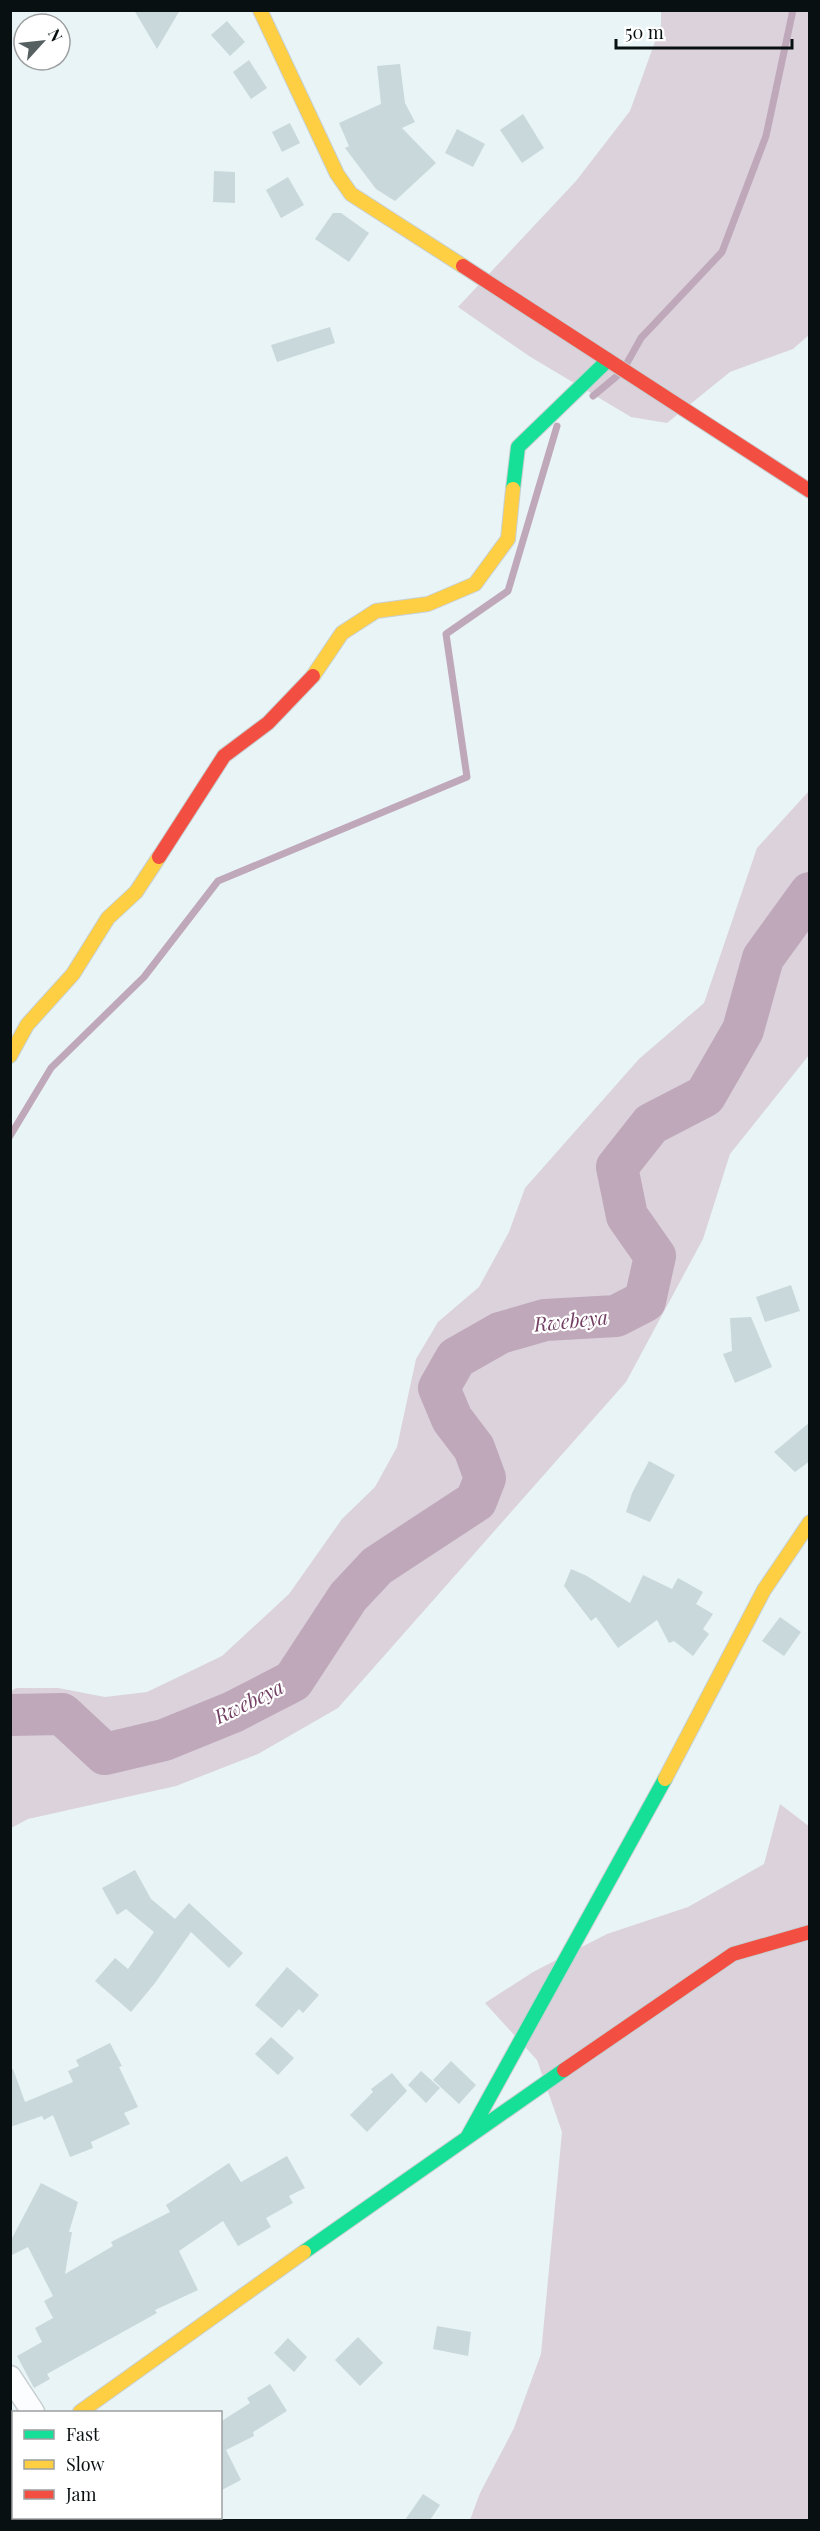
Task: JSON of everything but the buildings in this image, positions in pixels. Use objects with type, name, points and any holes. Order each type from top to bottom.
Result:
[{"type":"street","points":[[260,10],[337,174],[351,195],[810,491]]},
{"type":"street","points":[[10,1056],[27,1025],[73,975],[108,918],[136,892],[224,756],[268,723],[309,681],[342,633],[376,611],[428,603],[475,584],[508,539],[518,447],[608,360]]},
{"type":"street","points":[[468,2136],[641,1824],[764,1590],[810,1522]]},
{"type":"street","points":[[88,2410],[468,2136],[733,1954],[810,1932]]},
{"type":"street","points":[[10,2377],[32,2411]]},
{"type":"shaded area","points":[[661,11],[809,11],[809,335],[793,349],[730,372],[667,423],[631,417],[529,356],[458,307],[576,181],[630,111],[661,25]]},
{"type":"shaded area","points":[[809,791],[809,1055],[730,1154],[703,1239],[626,1382],[338,1708],[258,1754],[176,1786],[28,1819],[11,1828],[11,1691],[16,1688],[58,1688],[105,1697],[147,1692],[222,1656],[289,1594],[342,1519],[375,1487],[397,1447],[416,1359],[438,1322],[479,1287],[509,1232],[525,1188],[639,1059],[704,1003],[757,848]]},
{"type":"shaded area","points":[[780,1804],[810,1827],[809,2520],[470,2520],[480,2493],[514,2428],[541,2354],[562,2132],[537,2060],[485,2003],[533,1972],[607,1934],[688,1907],[764,1864]]},
{"type":"waterway","points":[[627,363],[641,338],[722,252],[766,136],[793,10]]},
{"type":"waterway","points":[[593,396],[617,376]]},
{"type":"waterway","points":[[10,1136],[51,1068],[144,977],[218,881],[467,777],[446,634],[508,591],[557,426]]},
{"type":"waterway","name":"Rwebeya","points":[[10,1715],[62,1714],[105,1754],[164,1740],[233,1712],[293,1681],[348,1597],[377,1566],[476,1501],[485,1478],[474,1448],[452,1419],[439,1388],[456,1358],[500,1333],[545,1320],[616,1316],[645,1301],[655,1256],[627,1216],[617,1167],[651,1124],[705,1096],[743,1030],[763,958],[810,893]]},
{"type":"traffic: fast","points":[[513,489],[518,447],[608,360]]},
{"type":"traffic: fast","points":[[468,2136],[665,1779]]},
{"type":"traffic: fast","points":[[304,2252],[564,2070]]},
{"type":"traffic: slow","points":[[260,10],[337,174],[351,194],[463,266]]},
{"type":"traffic: slow","points":[[313,676],[342,633],[376,611],[428,604],[475,584],[508,539],[513,489]]},
{"type":"traffic: slow","points":[[10,1056],[27,1025],[73,974],[108,918],[136,892],[159,857]]},
{"type":"traffic: slow","points":[[665,1779],[764,1590],[810,1522]]},
{"type":"traffic: slow","points":[[81,2411],[304,2252]]},
{"type":"traffic: jam","points":[[463,266],[810,491]]},
{"type":"traffic: jam","points":[[159,857],[224,756],[268,723],[313,676]]},
{"type":"traffic: jam","points":[[564,2070],[733,1954],[810,1932]]}]
